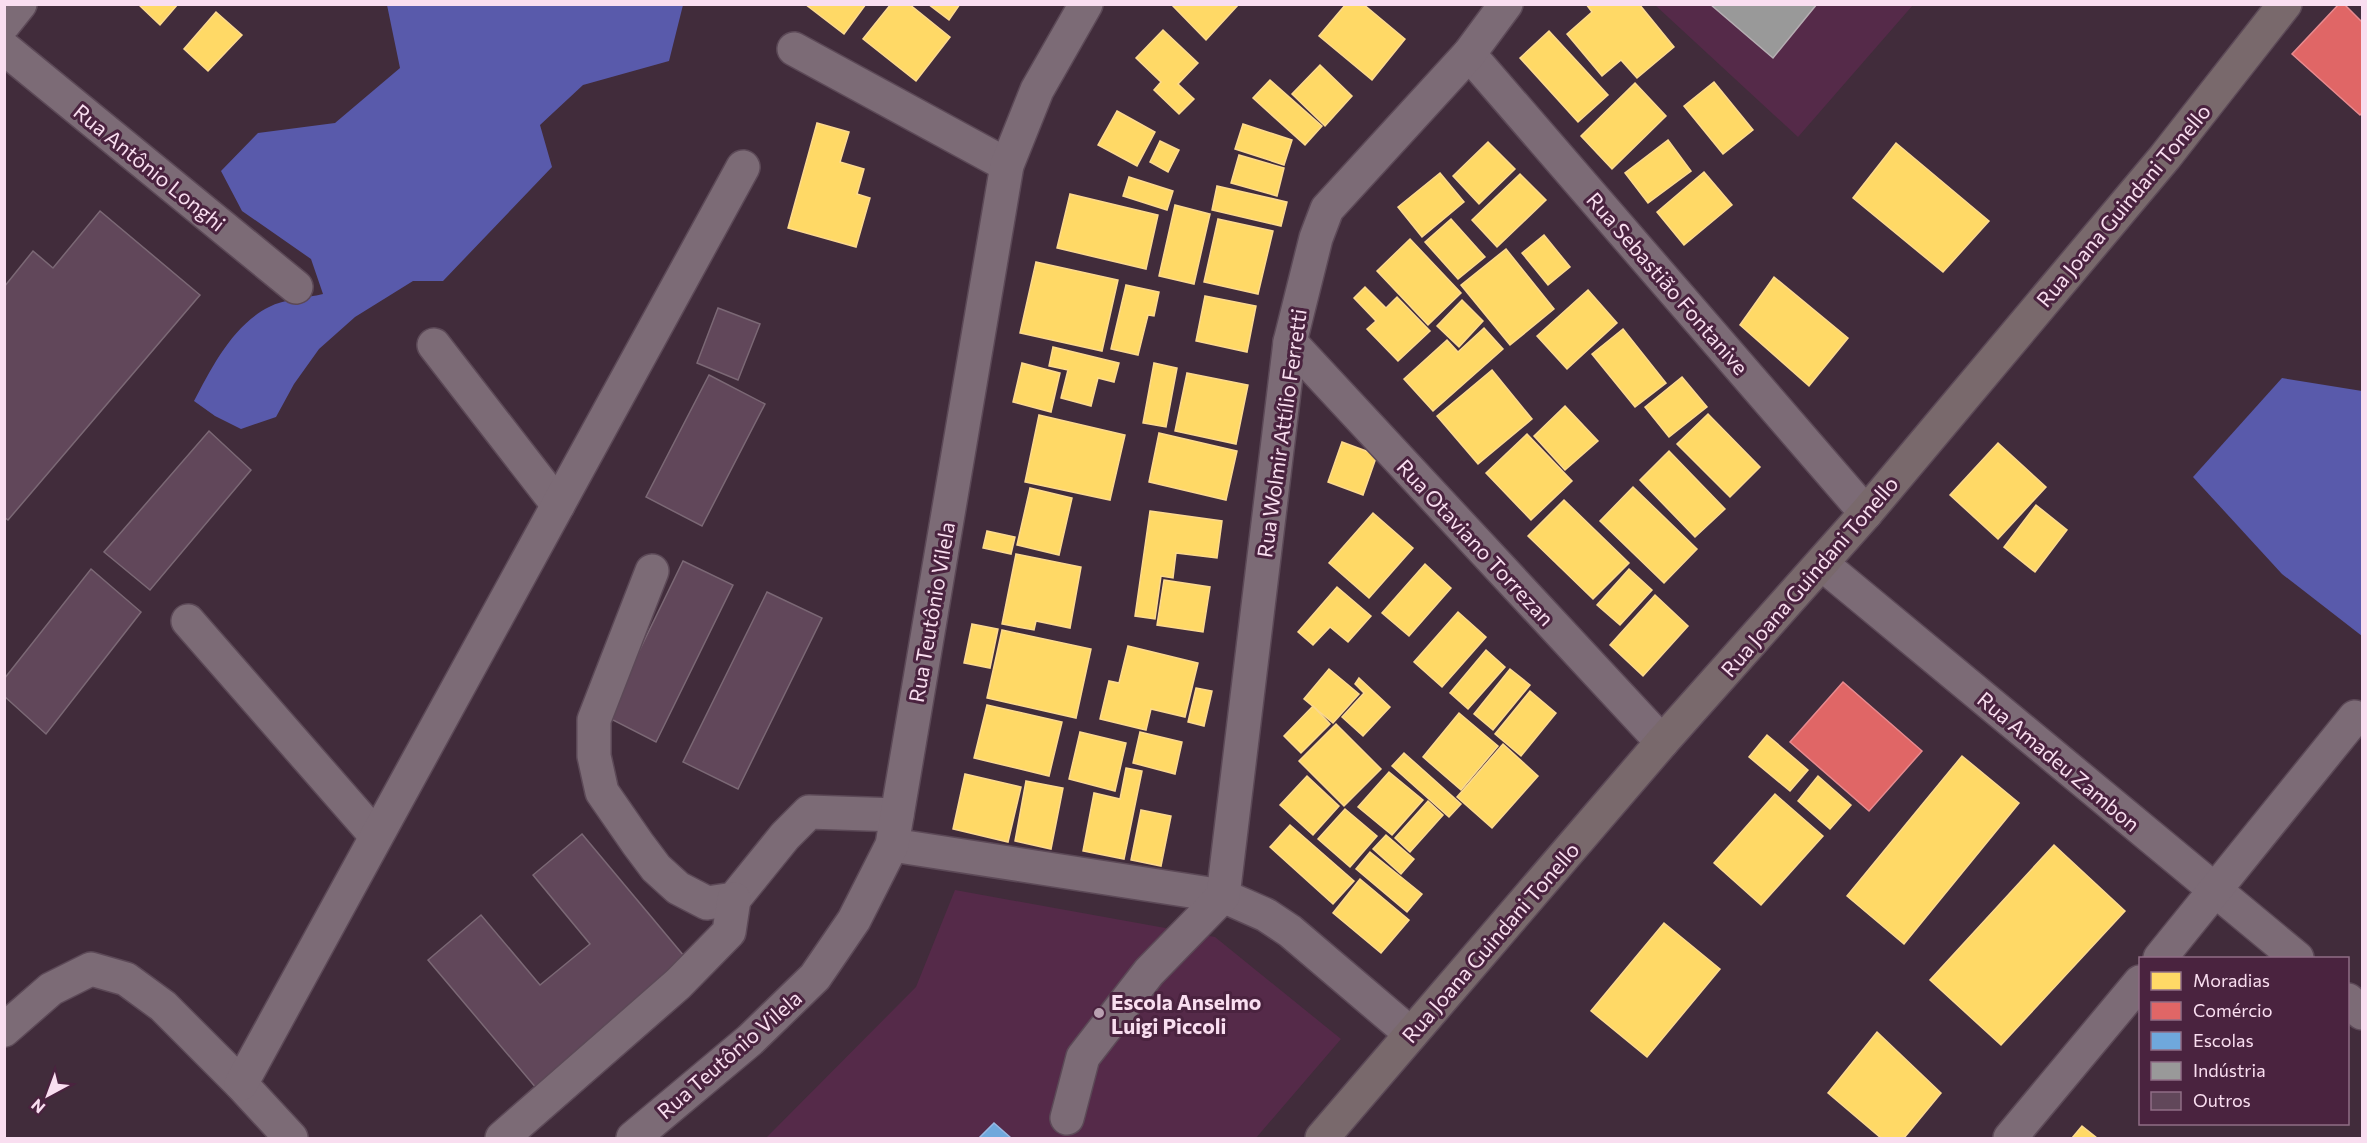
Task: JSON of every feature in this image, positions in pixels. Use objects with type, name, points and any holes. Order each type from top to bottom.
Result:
[{"type":"main road","name":"Rua Joana Guindani Tonello","points":[[1322,1138],[1662,742],[1866,513],[2165,157],[2285,4]]},
{"type":"street","points":[[4,24],[20,4]]},
{"type":"street","name":"Rua Teutônio Vilela","points":[[633,1138],[750,1040],[815,977],[854,920],[894,830],[1007,165],[1037,90],[1086,4]]},
{"type":"street","name":"Rua Wolmir Attílio Ferretti","points":[[1223,896],[1290,342],[1316,238],[1327,209],[1469,54],[1506,4]]},
{"type":"street","name":"Rua Antônio Longhi","points":[[4,48],[296,287]]},
{"type":"street","points":[[795,49],[1007,165]]},
{"type":"street","name":"Rua Sebastião Fontanive","points":[[1469,54],[1866,513]]},
{"type":"street","points":[[241,1084],[743,167]]},
{"type":"street","name":"Rua Otaviano Torrezan","points":[[1290,342],[1662,742]]},
{"type":"street","points":[[434,345],[558,505]]},
{"type":"street","name":"Rua Amadeu Zambon","points":[[1822,564],[2296,957]]},
{"type":"street","points":[[652,571],[594,720],[594,756],[602,792],[656,867],[678,888],[707,903],[734,899]]},
{"type":"street","points":[[188,621],[376,837]]},
{"type":"street","points":[[2161,957],[2355,717]]},
{"type":"street","points":[[502,1138],[678,984],[729,932],[734,899],[785,836],[809,812],[1223,896],[1266,915],[1290,931],[1411,1034]]},
{"type":"street","points":[[1067,1118],[1083,1057],[1149,972],[1223,896]]},
{"type":"street","points":[[4,1030],[51,989],[91,969],[126,979],[163,1006],[291,1138]]},
{"type":"street","points":[[2010,1138],[2139,983]]},
{"type":"street","points":[[2349,1001],[2362,1013]]},
{"type":"shaded area","points":[[387,5],[683,5],[669,61],[583,85],[540,125],[552,167],[443,281],[413,281],[355,317],[319,349],[294,384],[276,417],[241,429],[215,416],[194,401],[216,361],[234,336],[256,315],[281,302],[323,294],[311,259],[242,211],[221,171],[258,133],[335,123],[400,68]]},
{"type":"shaded area","points":[[1655,5],[1913,5],[1798,137]]},
{"type":"shaded area","points":[[2282,378],[2362,391],[2362,636],[2282,574],[2193,477]]},
{"type":"shaded area","name":"Escola Anselmo Luigi Piccoli","points":[[955,890],[1215,937],[1341,1039],[1256,1138],[766,1138],[916,987]]},
{"type":"building: Moradias","points":[[138,4],[178,4],[160,25]]},
{"type":"building: Moradias","points":[[805,4],[866,4],[844,34]]},
{"type":"building: Moradias","points":[[891,4],[909,4],[950,37],[916,81],[863,39]]},
{"type":"building: Moradias","points":[[928,4],[960,4],[949,20]]},
{"type":"building: Moradias","points":[[1171,4],[1239,4],[1206,40]]},
{"type":"building: Moradias","points":[[1346,4],[1363,4],[1405,39],[1372,80],[1319,36]]},
{"type":"building: Moradias","points":[[1586,4],[1639,4],[1674,47],[1637,78],[1621,60],[1602,76],[1567,34],[1592,12]]},
{"type":"building: Moradias","points":[[216,12],[242,35],[208,71],[184,49]]},
{"type":"building: Moradias","points":[[1163,30],[1198,63],[1178,84],[1194,99],[1179,114],[1154,90],[1161,82],[1136,58]]},
{"type":"building: Moradias","points":[[1549,31],[1608,95],[1578,122],[1520,58]]},
{"type":"building: Moradias","points":[[1320,65],[1352,96],[1325,126],[1292,94]]},
{"type":"building: Moradias","points":[[1270,80],[1322,126],[1305,145],[1253,98]]},
{"type":"building: Moradias","points":[[1714,82],[1753,130],[1723,154],[1684,106]]},
{"type":"building: Moradias","points":[[1635,83],[1666,116],[1612,169],[1581,136]]},
{"type":"building: Moradias","points":[[1117,111],[1155,132],[1137,166],[1098,145]]},
{"type":"building: Moradias","points":[[817,123],[849,132],[840,162],[864,169],[857,194],[870,198],[856,247],[788,228]]},
{"type":"building: Moradias","points":[[1243,124],[1292,140],[1284,165],[1235,149]]},
{"type":"building: Moradias","points":[[1668,140],[1691,171],[1648,203],[1625,173]]},
{"type":"building: Moradias","points":[[1160,141],[1179,150],[1168,172],[1150,162]]},
{"type":"building: Moradias","points":[[1488,142],[1515,169],[1479,204],[1453,176]]},
{"type":"building: Moradias","points":[[1896,143],[1989,221],[1943,272],[1853,198]]},
{"type":"building: Moradias","points":[[1239,155],[1284,168],[1277,196],[1231,183]]},
{"type":"building: Moradias","points":[[1704,172],[1732,205],[1684,245],[1657,212]]},
{"type":"building: Moradias","points":[[1440,173],[1464,202],[1422,237],[1398,207]]},
{"type":"building: Moradias","points":[[1520,174],[1546,200],[1497,247],[1472,220]]},
{"type":"building: Moradias","points":[[1129,177],[1173,191],[1167,210],[1123,196]]},
{"type":"building: Moradias","points":[[1217,186],[1287,202],[1281,226],[1212,210]]},
{"type":"building: Moradias","points":[[1070,194],[1158,215],[1146,269],[1057,248]]},
{"type":"building: Moradias","points":[[1175,205],[1210,214],[1194,284],[1159,276]]},
{"type":"building: Moradias","points":[[1218,219],[1273,231],[1258,294],[1204,282]]},
{"type":"building: Moradias","points":[[1451,219],[1485,257],[1458,279],[1425,242]]},
{"type":"building: Moradias","points":[[1544,235],[1570,267],[1548,285],[1522,253]]},
{"type":"building: Moradias","points":[[1410,239],[1461,293],[1428,325],[1377,271]]},
{"type":"building: Moradias","points":[[1506,249],[1554,309],[1510,345],[1461,285]]},
{"type":"building: Moradias","points":[[1036,262],[1118,280],[1102,351],[1020,333]]},
{"type":"building: Moradias","points":[[1774,277],[1848,338],[1809,386],[1740,325]]},
{"type":"building: Moradias","points":[[1126,285],[1159,292],[1154,316],[1148,315],[1138,355],[1111,349]]},
{"type":"building: Moradias","points":[[1365,287],[1386,308],[1397,297],[1430,331],[1398,361],[1367,329],[1376,321],[1354,298]]},
{"type":"building: Moradias","points":[[1588,290],[1617,323],[1567,369],[1537,336]]},
{"type":"building: Moradias","points":[[1205,296],[1256,306],[1247,352],[1196,341]]},
{"type":"building: Moradias","points":[[1462,300],[1483,321],[1459,347],[1437,326]]},
{"type":"building: Moradias","points":[[1484,328],[1503,349],[1433,411],[1404,379],[1447,340],[1458,352]]},
{"type":"building: Moradias","points":[[1623,329],[1666,383],[1635,407],[1592,354]]},
{"type":"building: Moradias","points":[[1053,347],[1119,363],[1114,382],[1098,378],[1091,406],[1061,398],[1068,370],[1049,366]]},
{"type":"building: Moradias","points":[[1022,363],[1060,373],[1051,412],[1013,402]]},
{"type":"building: Moradias","points":[[1154,363],[1177,368],[1166,427],[1143,423]]},
{"type":"building: Moradias","points":[[1492,370],[1532,419],[1478,464],[1437,416]]},
{"type":"building: Moradias","points":[[1187,373],[1248,385],[1236,444],[1175,431]]},
{"type":"building: Moradias","points":[[1682,377],[1707,407],[1669,437],[1645,407]]},
{"type":"building: Moradias","points":[[1565,406],[1598,441],[1565,470],[1534,436]]},
{"type":"building: Moradias","points":[[1708,414],[1760,467],[1730,497],[1677,444]]},
{"type":"building: Moradias","points":[[1039,415],[1125,435],[1110,500],[1025,482]]},
{"type":"building: Moradias","points":[[1159,433],[1237,451],[1226,500],[1149,482]]},
{"type":"building: Moradias","points":[[1527,434],[1572,481],[1531,520],[1486,473]]},
{"type":"building: Moradias","points":[[1342,442],[1377,455],[1363,495],[1328,482]]},
{"type":"building: Moradias","points":[[1998,443],[2046,487],[1998,539],[1950,495]]},
{"type":"building: Moradias","points":[[1669,451],[1725,509],[1695,537],[1640,480]]},
{"type":"building: Moradias","points":[[1633,487],[1697,549],[1664,583],[1600,521]]},
{"type":"building: Moradias","points":[[1030,488],[1072,498],[1059,555],[1017,545]]},
{"type":"building: Moradias","points":[[1564,500],[1629,563],[1593,599],[1528,536]]},
{"type":"building: Moradias","points":[[2036,505],[2067,530],[2035,572],[2004,547]]},
{"type":"building: Moradias","points":[[1150,511],[1222,521],[1217,558],[1176,553],[1173,578],[1161,576],[1155,619],[1135,616]]},
{"type":"building: Moradias","points":[[1373,513],[1413,548],[1369,598],[1329,563]]},
{"type":"building: Moradias","points":[[987,531],[1015,537],[1011,554],[983,548]]},
{"type":"building: Moradias","points":[[1016,554],[1081,567],[1070,628],[1036,621],[1034,630],[1002,624]]},
{"type":"building: Moradias","points":[[1425,564],[1451,588],[1409,636],[1382,613]]},
{"type":"building: Moradias","points":[[1629,569],[1652,590],[1620,625],[1597,605]]},
{"type":"building: Moradias","points":[[1164,580],[1210,587],[1203,632],[1157,625]]},
{"type":"building: Moradias","points":[[1337,587],[1371,616],[1348,642],[1330,627],[1313,645],[1298,632]]},
{"type":"building: Moradias","points":[[1655,595],[1688,626],[1643,676],[1610,645]]},
{"type":"building: Moradias","points":[[1458,612],[1486,637],[1442,687],[1414,662]]},
{"type":"building: Moradias","points":[[972,624],[998,629],[990,668],[964,663]]},
{"type":"building: Moradias","points":[[1002,630],[1091,649],[1076,718],[987,698]]},
{"type":"building: Moradias","points":[[1128,646],[1198,663],[1185,717],[1151,709],[1146,730],[1100,719],[1109,681],[1119,683]]},
{"type":"building: Moradias","points":[[1486,650],[1505,667],[1468,709],[1450,693]]},
{"type":"building: Moradias","points":[[1329,669],[1359,694],[1333,723],[1304,699]]},
{"type":"building: Moradias","points":[[1510,669],[1530,685],[1493,730],[1474,714]]},
{"type":"building: Moradias","points":[[1359,678],[1390,707],[1363,736],[1342,717],[1364,693],[1355,684]]},
{"type":"building: Moradias","points":[[1196,688],[1212,691],[1204,726],[1188,722]]},
{"type":"building: Moradias","points":[[1530,691],[1556,713],[1521,756],[1495,734]]},
{"type":"building: Moradias","points":[[987,705],[1062,722],[1049,776],[974,758]]},
{"type":"building: Moradias","points":[[1313,706],[1330,724],[1301,753],[1284,736]]},
{"type":"building: Moradias","points":[[1459,713],[1498,746],[1461,790],[1423,757]]},
{"type":"building: Moradias","points":[[1336,724],[1381,769],[1344,806],[1299,761]]},
{"type":"building: Moradias","points":[[1080,732],[1126,743],[1115,791],[1069,779]]},
{"type":"building: Moradias","points":[[1140,732],[1182,742],[1175,774],[1133,763]]},
{"type":"building: Moradias","points":[[1767,735],[1808,770],[1790,791],[1749,757]]},
{"type":"building: Moradias","points":[[1503,744],[1538,776],[1492,828],[1457,797]]},
{"type":"building: Moradias","points":[[1404,753],[1461,804],[1449,817],[1392,766]]},
{"type":"building: Moradias","points":[[1962,756],[2019,803],[1904,944],[1847,896]]},
{"type":"building: Moradias","points":[[1126,768],[1142,771],[1124,859],[1083,851],[1094,793],[1120,799]]},
{"type":"building: Moradias","points":[[1389,772],[1423,800],[1392,835],[1358,807]]},
{"type":"building: Moradias","points":[[965,774],[1021,787],[1008,842],[953,829]]},
{"type":"building: Moradias","points":[[1307,776],[1339,806],[1313,835],[1280,805]]},
{"type":"building: Moradias","points":[[1818,776],[1851,805],[1830,829],[1798,801]]},
{"type":"building: Moradias","points":[[1026,781],[1063,788],[1051,849],[1015,841]]},
{"type":"building: Moradias","points":[[1775,794],[1823,836],[1761,905],[1714,863]]},
{"type":"building: Moradias","points":[[1428,801],[1443,815],[1410,852],[1395,838]]},
{"type":"building: Moradias","points":[[1345,809],[1377,836],[1350,867],[1318,839]]},
{"type":"building: Moradias","points":[[1141,810],[1171,816],[1161,866],[1131,860]]},
{"type":"building: Moradias","points":[[1290,825],[1354,881],[1333,904],[1270,847]]},
{"type":"building: Moradias","points":[[1386,835],[1414,859],[1401,874],[1373,849]]},
{"type":"building: Moradias","points":[[2054,845],[2125,911],[2001,1045],[1930,980]]},
{"type":"building: Moradias","points":[[1370,852],[1422,894],[1407,912],[1356,869]]},
{"type":"building: Moradias","points":[[1360,879],[1409,920],[1381,953],[1333,913]]},
{"type":"building: Moradias","points":[[1664,923],[1720,969],[1647,1057],[1591,1011]]},
{"type":"building: Moradias","points":[[1877,1032],[1941,1093],[1904,1138],[1881,1138],[1828,1093]]},
{"type":"building: Moradias","points":[[2082,1126],[2097,1138],[2072,1138]]},
{"type":"building: Comércio","points":[[2339,4],[2344,4],[2362,22],[2362,113],[2360,115],[2292,54]]},
{"type":"building: Comércio","points":[[1843,682],[1922,751],[1869,811],[1790,742]]},
{"type":"building: Escolas","points":[[994,1123],[1011,1138],[979,1138]]},
{"type":"building: Indústria","points":[[1710,4],[1817,4],[1773,58]]},
{"type":"building: Outros","points":[[100,211],[200,295],[8,520],[4,517],[4,287],[33,251],[53,268]]},
{"type":"building: Outros","points":[[718,308],[760,324],[738,380],[697,363]]},
{"type":"building: Outros","points":[[709,375],[765,404],[702,526],[646,497]]},
{"type":"building: Outros","points":[[209,431],[251,470],[150,590],[104,552]]},
{"type":"building: Outros","points":[[683,561],[733,585],[656,742],[607,717]]},
{"type":"building: Outros","points":[[91,569],[141,612],[46,734],[4,696],[4,679]]},
{"type":"building: Outros","points":[[767,592],[822,618],[738,789],[683,762]]},
{"type":"building: Outros","points":[[582,834],[689,962],[537,1089],[428,960],[481,915],[540,985],[590,944],[533,875]]},
{"type":"place","name":"Escola Anselmo Luigi Piccoli","points":[[1099,1013]]}]
